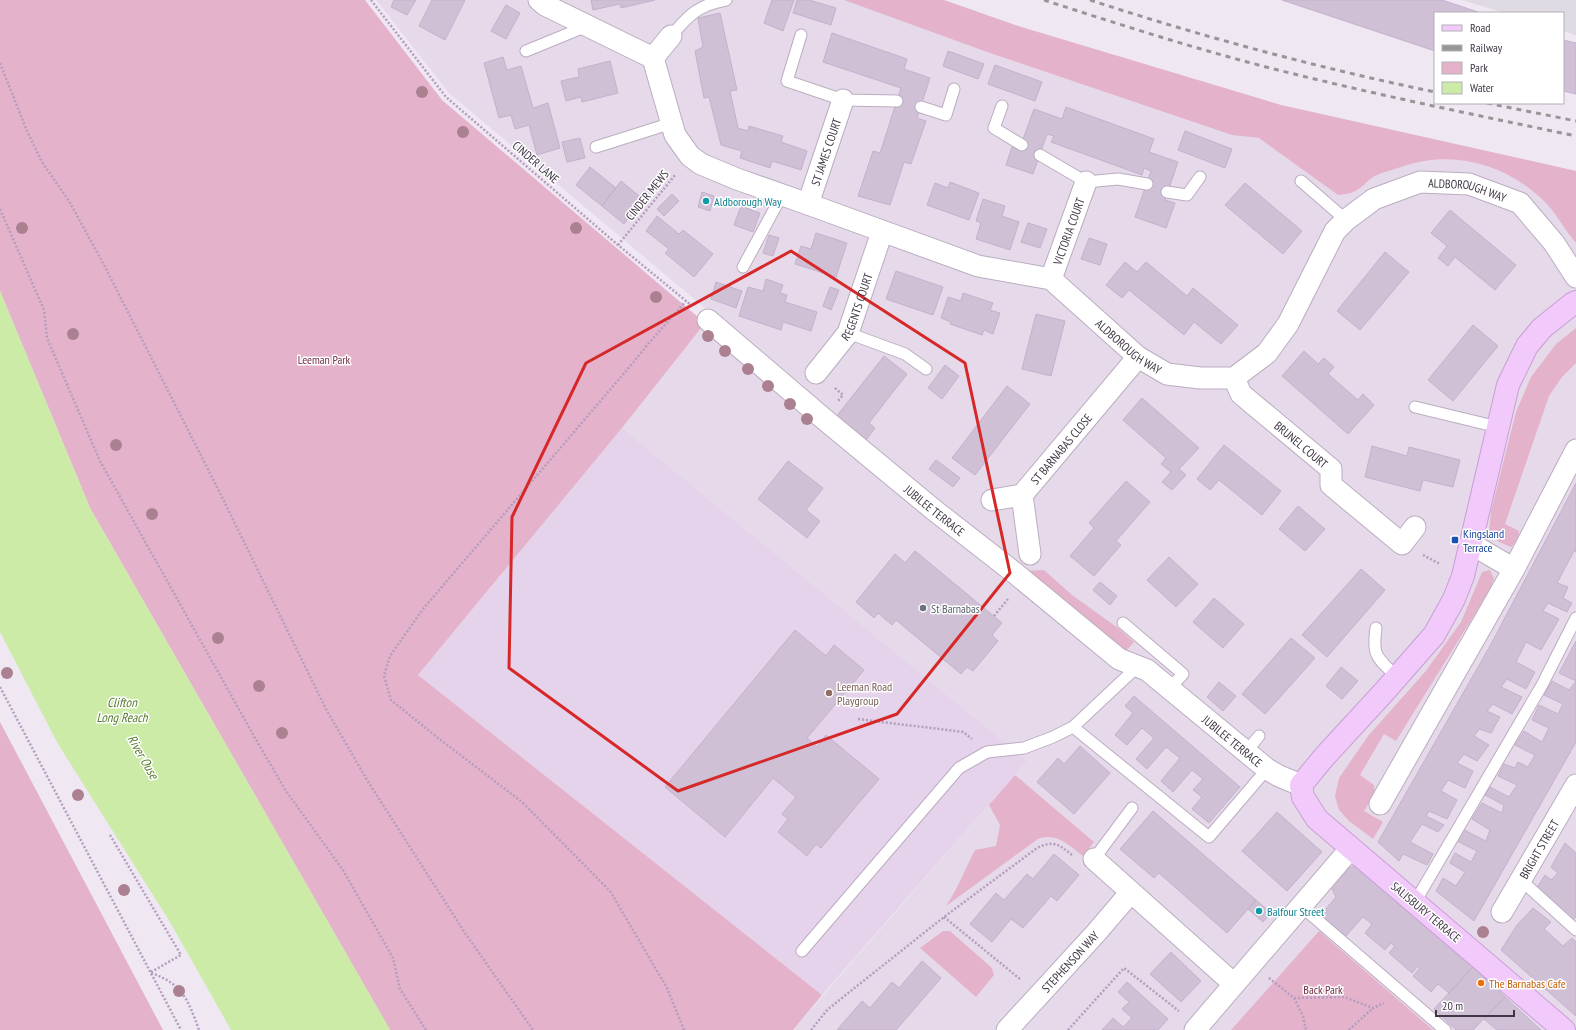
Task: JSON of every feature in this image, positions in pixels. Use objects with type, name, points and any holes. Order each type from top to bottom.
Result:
[{"type":"street","points":[[539,0],[545,5],[653,58],[675,135],[690,156],[701,164],[737,180],[808,204],[978,266],[1051,280]]},
{"type":"street","points":[[653,58],[670,36]]},
{"type":"street","name":"ST JAMES COURT","points":[[808,204],[843,100]]},
{"type":"street","name":"VICTORIA COURT","points":[[1051,280],[1086,182]]},
{"type":"street","name":"ALDBOROUGH WAY","points":[[1051,280],[1138,357],[1167,374],[1200,378],[1234,378],[1267,353],[1288,324],[1335,231],[1346,220],[1374,199],[1420,182],[1470,184],[1520,203],[1554,243],[1576,277]]},
{"type":"street","name":"REGENTS COURT","points":[[816,373],[848,333],[882,232]]},
{"type":"street","points":[[1301,785],[1325,756],[1434,635],[1454,599],[1463,576],[1508,385],[1527,346],[1542,328],[1576,302]]},
{"type":"street","name":"JUBILEE TERRACE","points":[[708,320],[934,510],[1024,580],[1119,659],[1147,670],[1267,769],[1279,776],[1301,785]]},
{"type":"street","name":"ST BARNABAS CLOSE","points":[[1030,554],[1022,495],[1138,357]]},
{"type":"street","name":"BRUNEL COURT","points":[[1234,378],[1241,394],[1331,469],[1331,485],[1402,544]]},
{"type":"street","points":[[1380,804],[1514,569],[1576,450]]},
{"type":"street","points":[[992,500],[1022,495]]},
{"type":"street","points":[[1402,544],[1415,526]]},
{"type":"street","points":[[1471,544],[1514,569]]},
{"type":"street","name":"SALISBURY TERRACE","points":[[1301,785],[1303,797],[1317,819],[1564,1030]]},
{"type":"street","name":"BRIGHT STREET","points":[[1502,912],[1521,880],[1569,814],[1576,785]]},
{"type":"street","points":[[1199,1029],[1234,984],[1351,848]]},
{"type":"street","points":[[1094,859],[1234,984]]},
{"type":"street","name":"STEPHENSON WAY","points":[[1007,1030],[1131,892]]},
{"type":"lane","points":[[670,36],[687,16],[710,3],[726,0]]},
{"type":"lane","points":[[526,51],[587,25]]},
{"type":"lane","points":[[801,35],[787,81],[843,100],[897,101]]},
{"type":"lane","points":[[921,107],[946,115],[954,89]]},
{"type":"lane","points":[[1002,106],[994,128],[1022,144]]},
{"type":"lane","points":[[596,147],[672,123]]},
{"type":"lane","points":[[1040,155],[1086,182],[1118,179],[1146,184]]},
{"type":"lane","points":[[1167,192],[1187,195],[1200,177]]},
{"type":"lane","points":[[1301,181],[1346,220]]},
{"type":"lane","points":[[743,267],[782,195]]},
{"type":"lane","points":[[848,333],[905,354],[926,369]]},
{"type":"lane","points":[[1415,407],[1498,427]]},
{"type":"lane","points":[[1415,902],[1542,684],[1576,618]]},
{"type":"lane","points":[[1123,623],[1183,674],[1169,689]]},
{"type":"lane","points":[[1376,628],[1374,645],[1377,657],[1397,677]]},
{"type":"lane","points":[[802,951],[959,768],[987,752],[1024,748],[1053,737],[1073,727],[1138,666]]},
{"type":"lane","points":[[1073,727],[1209,837],[1267,769]]},
{"type":"lane","points":[[1246,752],[1259,736]]},
{"type":"lane","points":[[1094,859],[1132,808]]},
{"type":"lane","points":[[1521,880],[1576,930]]},
{"type":"lane","points":[[1301,906],[1445,1030]]},
{"type":"path","name":"CINDER LANE","points":[[371,0],[446,97],[618,245],[708,320]]},
{"type":"path","points":[[0,63],[27,131],[42,162],[69,200],[104,265],[211,476],[326,709],[367,780],[466,933],[533,1030]]},
{"type":"path","name":"CINDER MEWS","points":[[618,245],[690,156]]},
{"type":"path","points":[[0,210],[44,310],[47,338],[100,461],[266,758],[286,791],[343,870],[374,924],[393,958],[400,989],[426,1030]]},
{"type":"path","points":[[684,1030],[667,988],[610,891],[522,802],[391,700],[384,676],[390,656],[423,609],[686,301]]},
{"type":"path","points":[[1402,544],[1463,576]]},
{"type":"path","points":[[0,687],[181,1030]]},
{"type":"path","points":[[858,719],[963,732],[987,752]]},
{"type":"path","points":[[110,835],[181,955],[151,972]]},
{"type":"path","points":[[811,1030],[828,1009],[944,917],[1037,848],[1046,844],[1059,845],[1080,861],[1094,859]]},
{"type":"path","points":[[944,917],[1040,995]]},
{"type":"path","points":[[1252,964],[1294,998],[1303,1016],[1306,1030]]},
{"type":"path","points":[[1068,1030],[1124,968],[1199,1029]]},
{"type":"path","points":[[151,972],[164,977],[178,987],[190,1006],[199,1030]]},
{"type":"path","points":[[1349,1030],[1373,1008],[1402,993]]},
{"type":"path","points":[[1294,998],[1344,997],[1373,1008]]},
{"type":"highlighted area","points":[[791,251],[965,363],[1010,573],[897,714],[678,791],[509,668],[512,517],[586,363]]},
{"type":"shaded area","points":[[376,0],[944,0],[1018,26],[1281,105],[1576,171],[1576,1030],[793,1030],[1027,761],[622,428],[712,314],[449,93]]},
{"type":"shaded area","points":[[1462,0],[1576,0],[1576,35],[1564,31],[1564,12],[1502,12]]},
{"type":"shaded area","points":[[622,428],[1027,761],[822,995],[418,675]]},
{"type":"green space","name":"Leeman Park","points":[[0,0],[365,0],[442,100],[705,323],[622,428],[418,675],[822,995],[793,1030],[390,1030],[90,508],[0,291]]},
{"type":"green space","points":[[844,0],[944,0],[1018,26],[1281,105],[1576,171],[1576,243],[1547,204],[1532,190],[1516,179],[1498,170],[1480,164],[1460,160],[1441,159],[1421,162],[1378,175],[1356,191],[1338,195],[1259,138],[1232,135],[990,53]]},
{"type":"green space","points":[[1576,328],[1576,363],[1562,377],[1549,396],[1505,524],[1519,531],[1518,540],[1511,547],[1499,542],[1489,532],[1491,511],[1516,412],[1531,377],[1556,344]]},
{"type":"green space","points":[[1044,570],[1072,595],[1118,628],[1134,642],[1125,652],[1025,571]]},
{"type":"green space","points":[[1490,570],[1494,579],[1488,593],[1396,741],[1384,734],[1360,775],[1374,785],[1375,793],[1364,811],[1383,822],[1373,839],[1349,821],[1339,810],[1335,796],[1339,778],[1368,736],[1425,672],[1461,622],[1482,572]]},
{"type":"green space","points":[[0,722],[163,1030],[0,1030]]},
{"type":"green space","points":[[1015,775],[1094,842],[1083,856],[1057,838],[1045,837],[1038,839],[946,906],[975,850],[996,846],[1000,825],[989,805]]},
{"type":"green space","points":[[943,931],[950,931],[992,968],[994,975],[976,997],[920,948]]},
{"type":"green space","name":"Back Park","points":[[1319,931],[1433,1030],[1231,1030]]},
{"type":"water","name":"Clifton Long Reach","points":[[0,291],[90,508],[390,1030],[231,1030],[170,922],[58,744],[0,632]]},
{"type":"building","points":[[394,0],[416,0],[407,15],[391,7]]},
{"type":"building","points":[[432,0],[465,0],[445,40],[419,26]]},
{"type":"building","points":[[591,0],[655,0],[621,8],[620,4],[593,10]]},
{"type":"building","points":[[772,0],[794,0],[783,31],[764,23]]},
{"type":"building","points":[[797,0],[809,0],[836,8],[831,25],[793,13]]},
{"type":"building","points":[[1282,0],[1442,0],[1478,12],[1434,12],[1434,51]]},
{"type":"building","points":[[506,5],[520,13],[506,39],[491,31]]},
{"type":"building","points":[[720,13],[737,90],[730,91],[738,128],[748,131],[749,126],[783,136],[781,142],[807,151],[801,170],[772,161],[770,168],[740,158],[742,151],[721,145],[709,97],[704,98],[695,51],[703,47],[698,18]]},
{"type":"building","points":[[832,33],[907,59],[904,69],[930,78],[917,118],[926,121],[911,164],[904,162],[890,205],[858,196],[873,151],[880,153],[901,88],[823,62]]},
{"type":"building","points":[[1564,40],[1576,43],[1576,94],[1564,91]]},
{"type":"building","points":[[948,51],[984,64],[978,79],[943,66]]},
{"type":"building","points":[[503,57],[507,70],[521,66],[533,108],[548,103],[560,148],[537,155],[529,125],[515,129],[511,115],[499,118],[484,63]]},
{"type":"building","points":[[610,61],[618,93],[582,102],[581,97],[566,101],[561,81],[579,77],[578,69]]},
{"type":"building","points":[[995,65],[1042,82],[1035,101],[988,84]]},
{"type":"building","points":[[1066,107],[1154,139],[1149,152],[1178,162],[1165,200],[1175,203],[1166,228],[1135,217],[1151,171],[1144,168],[1142,175],[1051,142],[1054,136],[1047,134],[1033,174],[1006,165],[1012,147],[1019,150],[1034,109],[1062,119]]},
{"type":"building","points":[[1185,131],[1232,149],[1225,168],[1178,150]]},
{"type":"building","points":[[580,138],[585,158],[567,162],[562,142]]},
{"type":"building","points":[[590,167],[616,188],[602,206],[576,185]]},
{"type":"building","points":[[621,181],[644,200],[624,224],[602,206]]},
{"type":"building","points":[[950,182],[979,193],[969,220],[927,205],[935,183],[948,188]]},
{"type":"building","points":[[1245,183],[1302,231],[1283,254],[1225,205]]},
{"type":"building","name":"Aldborough Way","points":[[702,192],[714,196],[710,211],[698,207]]},
{"type":"building","points":[[672,194],[679,201],[664,216],[657,209]]},
{"type":"building","points":[[983,199],[1005,206],[1002,216],[1019,222],[1010,250],[976,239],[981,223],[976,221]]},
{"type":"building","points":[[741,206],[760,213],[753,232],[734,225]]},
{"type":"building","points":[[1450,210],[1516,265],[1495,290],[1455,257],[1448,266],[1438,258],[1447,246],[1431,233]]},
{"type":"building","points":[[657,216],[679,234],[683,230],[713,254],[694,277],[665,253],[669,249],[646,231]]},
{"type":"building","points":[[1028,223],[1047,229],[1040,248],[1021,242]]},
{"type":"building","points":[[816,233],[847,243],[836,277],[795,264],[801,246],[811,249]]},
{"type":"building","points":[[769,235],[779,238],[773,256],[763,253]]},
{"type":"building","points":[[1089,238],[1107,244],[1100,265],[1081,259]]},
{"type":"building","points":[[1385,252],[1409,272],[1360,330],[1337,311]]},
{"type":"building","points":[[1125,262],[1137,272],[1146,262],[1187,296],[1193,288],[1238,325],[1221,344],[1194,322],[1184,335],[1129,290],[1122,298],[1106,285]]},
{"type":"building","points":[[896,271],[943,287],[933,315],[886,299]]},
{"type":"building","points":[[766,279],[783,285],[780,293],[787,295],[785,302],[817,312],[811,331],[783,322],[781,330],[739,316],[748,287],[763,291]]},
{"type":"building","points":[[716,282],[742,291],[736,308],[711,299]]},
{"type":"building","points":[[830,287],[839,290],[831,310],[823,306]]},
{"type":"building","points":[[963,293],[993,303],[990,310],[1000,313],[993,334],[984,330],[982,335],[950,324],[951,322],[941,318],[948,297],[961,301]]},
{"type":"building","points":[[1036,314],[1065,321],[1051,376],[1022,369]]},
{"type":"building","points":[[1473,325],[1498,346],[1453,401],[1428,380]]},
{"type":"building","points":[[1304,351],[1318,364],[1324,358],[1334,367],[1328,374],[1358,400],[1363,394],[1374,405],[1348,434],[1282,376]]},
{"type":"building","points":[[884,356],[907,374],[869,423],[875,428],[866,440],[836,417]]},
{"type":"building","points":[[945,365],[959,376],[942,399],[928,388]]},
{"type":"building","points":[[1007,386],[1030,404],[975,475],[952,458]]},
{"type":"building","points":[[1142,398],[1199,448],[1179,469],[1186,475],[1172,490],[1162,482],[1171,472],[1161,464],[1166,458],[1123,420]]},
{"type":"building","points":[[1224,445],[1281,491],[1262,515],[1219,480],[1210,490],[1197,479]]},
{"type":"building","points":[[1372,446],[1407,456],[1409,447],[1460,460],[1453,487],[1423,480],[1420,491],[1365,477]]},
{"type":"building","points":[[936,460],[960,478],[953,487],[929,469]]},
{"type":"building","points":[[788,461],[823,488],[806,510],[820,521],[807,538],[758,499]]},
{"type":"building","points":[[1126,481],[1150,502],[1116,541],[1121,545],[1094,576],[1070,556],[1094,528],[1089,523]]},
{"type":"building","points":[[1576,483],[1576,552],[1574,551],[1557,583],[1568,587],[1563,598],[1572,603],[1567,612],[1548,603],[1543,611],[1559,619],[1541,650],[1526,642],[1516,662],[1535,672],[1526,689],[1507,679],[1501,687],[1522,697],[1512,714],[1493,704],[1487,711],[1500,717],[1491,733],[1479,729],[1474,736],[1489,745],[1477,761],[1464,754],[1457,763],[1473,771],[1465,788],[1448,780],[1441,791],[1457,800],[1447,819],[1429,811],[1426,816],[1444,825],[1438,832],[1422,824],[1410,842],[1433,854],[1427,865],[1403,854],[1399,861],[1378,842],[1490,646]]},
{"type":"building","points":[[1298,506],[1325,529],[1305,551],[1279,529]]},
{"type":"building","name":"St Barnabas","points":[[915,551],[1002,623],[992,635],[998,641],[973,671],[967,667],[961,674],[896,620],[892,625],[878,613],[874,618],[856,602],[895,554],[905,563]]},
{"type":"building","points":[[1169,557],[1198,584],[1176,607],[1147,580]]},
{"type":"building","points":[[1361,569],[1385,590],[1327,657],[1302,635]]},
{"type":"building","points":[[1100,582],[1117,596],[1110,605],[1093,590]]},
{"type":"building","points":[[1214,598],[1244,624],[1223,648],[1193,622]]},
{"type":"building","points":[[795,630],[826,656],[834,645],[864,670],[807,738],[817,747],[826,735],[879,779],[821,848],[816,844],[807,856],[778,832],[788,819],[782,814],[796,797],[773,778],[725,837],[665,787]]},
{"type":"building","points":[[1291,638],[1315,658],[1265,714],[1242,694]]},
{"type":"building","points":[[1576,641],[1576,681],[1559,673]]},
{"type":"building","points":[[1341,667],[1358,681],[1342,699],[1326,686]]},
{"type":"building","points":[[1552,681],[1569,690],[1576,681],[1576,742],[1474,921],[1436,891],[1443,878],[1456,886],[1465,872],[1450,863],[1455,853],[1471,862],[1477,851],[1457,841],[1464,830],[1486,841],[1490,830],[1472,819],[1482,803],[1502,813],[1504,805],[1485,795],[1490,787],[1509,797],[1517,785],[1498,776],[1504,764],[1515,768],[1518,762],[1528,767],[1535,755],[1515,745],[1524,731],[1542,742],[1549,728],[1532,720],[1539,705],[1558,714],[1563,704],[1544,695]]},
{"type":"building","points":[[1219,682],[1236,696],[1223,711],[1207,697]]},
{"type":"building","points":[[1134,696],[1240,787],[1209,823],[1192,809],[1202,797],[1193,790],[1203,779],[1192,770],[1173,792],[1161,781],[1180,758],[1166,747],[1147,769],[1136,759],[1154,738],[1142,728],[1127,745],[1115,735],[1133,713],[1125,706]]},
{"type":"building","points":[[1080,746],[1110,773],[1074,814],[1037,782],[1058,758],[1064,764]]},
{"type":"building","points":[[1153,811],[1256,900],[1227,933],[1159,873],[1154,878],[1120,849]]},
{"type":"building","points":[[1277,812],[1322,852],[1287,891],[1242,851]]},
{"type":"building","points":[[1565,843],[1576,853],[1576,917],[1572,921],[1536,889],[1545,875],[1551,880],[1558,873],[1551,867]]},
{"type":"building","points":[[1054,854],[1079,875],[1057,901],[1051,896],[1023,928],[1011,919],[992,942],[970,924],[996,893],[1004,900],[1027,874],[1033,879]]},
{"type":"building","points":[[1360,865],[1473,967],[1449,993],[1438,984],[1431,992],[1413,976],[1420,968],[1418,966],[1412,973],[1389,953],[1395,946],[1391,943],[1385,950],[1365,933],[1372,924],[1363,917],[1345,937],[1320,916],[1336,897],[1331,887],[1348,868]]},
{"type":"building","name":"Balfour Street","points":[[1256,900],[1271,913],[1263,922],[1248,909]]},
{"type":"building","points":[[1533,908],[1551,922],[1544,929],[1563,946],[1572,938],[1576,942],[1576,1016],[1501,950],[1517,925]]},
{"type":"building","points":[[1171,952],[1201,981],[1181,1002],[1150,974]]},
{"type":"building","points":[[922,961],[941,978],[896,1030],[837,1030],[862,1001],[870,1008],[892,982],[899,988]]},
{"type":"building","points":[[1473,967],[1505,997],[1473,1030],[1456,1030],[1434,1009]]},
{"type":"building","points":[[1127,982],[1168,1019],[1158,1030],[1102,1030],[1113,1018],[1123,1027],[1132,1018],[1122,1009],[1129,1002],[1118,992]]},
{"type":"building","points":[[1505,997],[1541,1030],[1497,1030],[1484,1019]]},
{"type":"railway","points":[[1044,0],[1190,46],[1278,70],[1389,96],[1576,136]]},
{"type":"railway","points":[[1090,0],[1175,27],[1261,51],[1348,73],[1434,92]]},
{"type":"railway","points":[[1492,104],[1576,121]]},
{"type":"place","name":"Aldborough Way","points":[[706,201]]},
{"type":"place","name":"Kingsland Terrace","points":[[1455,540]]},
{"type":"place","name":"St Barnabas","points":[[923,608]]},
{"type":"place","name":"Leeman Road Playgroup","points":[[829,693]]},
{"type":"place","name":"Balfour Street","points":[[1259,911]]},
{"type":"place","name":"The Barnabas Cafe","points":[[1481,983]]},
{"type":"water label","name":"River Ouse","points":[[143,757]]}]
